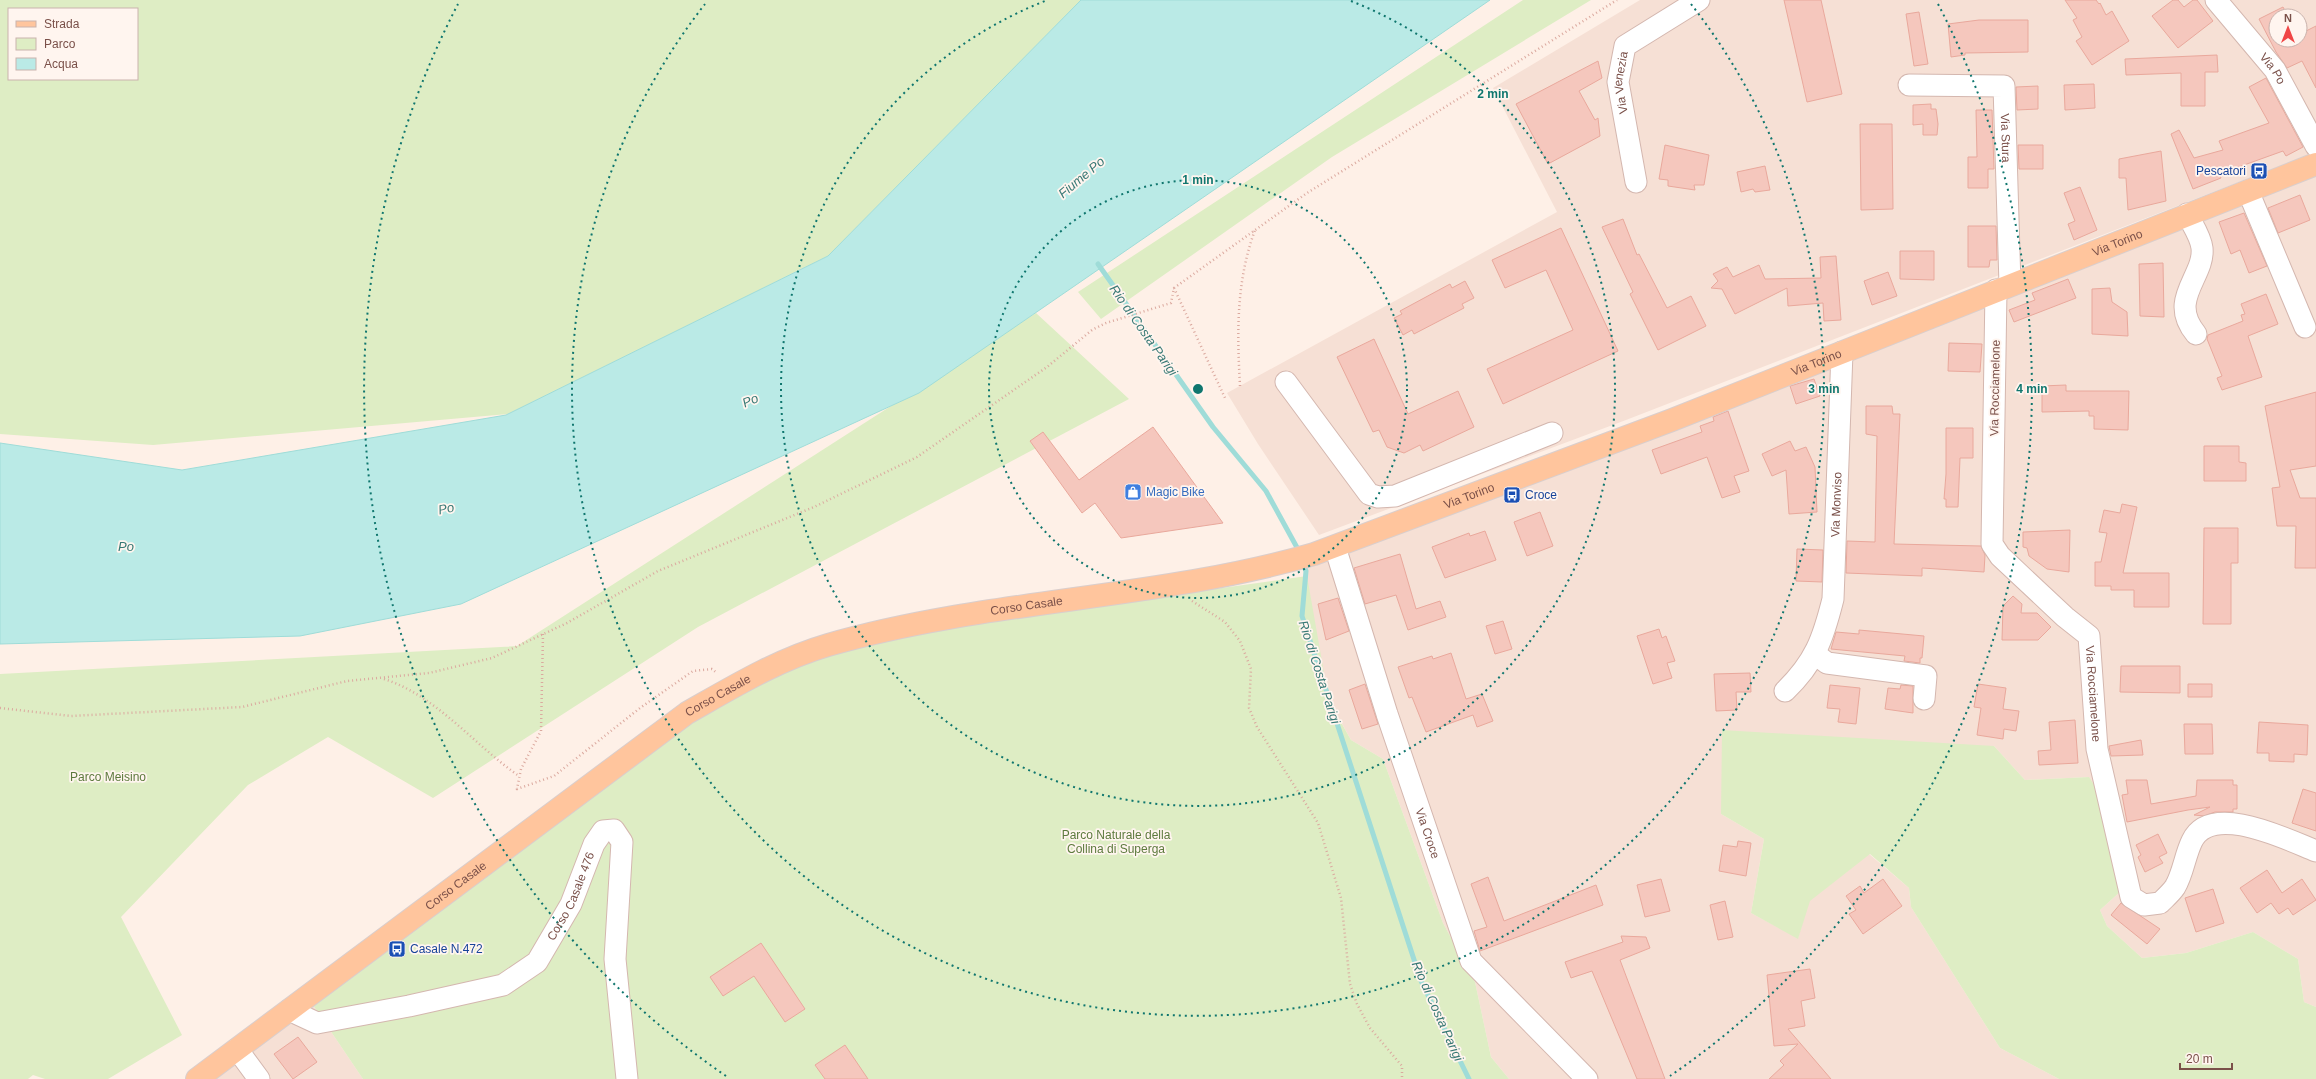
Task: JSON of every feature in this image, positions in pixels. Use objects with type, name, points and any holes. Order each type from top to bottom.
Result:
[{"type":"main road","name":"Via Torino","points":[[1305,557],[1672,420],[2316,164]]},
{"type":"main road","name":"Corso Casale","points":[[197,1079],[687,713],[764,669],[828,645],[925,623],[1044,602],[1179,584],[1305,557]]},
{"type":"street","name":"Via Venezia","points":[[1636,182],[1618,82],[1625,46],[1699,0]]},
{"type":"street","name":"Via Po","points":[[2216,0],[2275,70],[2316,146]]},
{"type":"street","name":"Via Stura","points":[[1909,85],[2004,86],[2003,288]]},
{"type":"street","points":[[2248,191],[2305,327]]},
{"type":"street","points":[[2187,214],[2202,247],[2202,257],[2189,286],[2186,298],[2187,324],[2196,334]]},
{"type":"street","name":"Via Rocciamelone","points":[[2003,288],[1992,544],[2000,556],[2065,617],[2089,636],[2097,748],[2131,898],[2144,905],[2160,903],[2175,886],[2192,839],[2203,828],[2227,822],[2262,829],[2316,851]]},
{"type":"street","name":"Via Monviso","points":[[1786,691],[1803,674],[1815,654],[1826,627],[1833,599],[1842,352]]},
{"type":"street","points":[[1286,382],[1341,462],[1369,494],[1378,497],[1395,496],[1552,433]]},
{"type":"street","points":[[1491,458],[1502,484]]},
{"type":"street","name":"Via Croce","points":[[1334,547],[1387,714],[1471,962],[1587,1079]]},
{"type":"street","points":[[1815,654],[1827,663],[1926,676],[1924,699]]},
{"type":"street","name":"Corso Casale 476","points":[[289,1010],[317,1023],[409,1006],[503,985],[537,962],[571,904],[594,844],[603,831],[614,830],[622,842],[615,960],[627,1079]]},
{"type":"street","points":[[236,1049],[259,1079]]},
{"type":"path","points":[[0,708],[71,716],[242,707],[347,681],[429,673],[492,658],[567,623],[658,572],[814,508],[917,457],[1047,367],[1092,330],[1106,323],[1171,304],[1174,288],[1307,192],[1617,0]]},
{"type":"path","points":[[1240,386],[1237,328],[1245,257],[1255,230]]},
{"type":"path","points":[[1174,288],[1225,398]]},
{"type":"path","points":[[1179,584],[1184,592],[1193,601],[1224,622],[1240,641],[1251,669],[1249,708],[1257,727],[1318,823],[1341,898],[1350,984],[1357,1004],[1370,1028],[1402,1066],[1402,1079]]},
{"type":"path","points":[[543,634],[542,731],[521,769],[517,789],[554,776],[640,708],[693,671],[712,669],[734,686]]},
{"type":"path","points":[[381,678],[397,683],[421,696],[460,727],[494,759],[519,776]]},
{"type":"shaded area","points":[[1640,0],[2316,0],[2316,152],[1626,420],[1319,535],[1258,444],[1227,393],[1557,212],[1493,88]]},
{"type":"shaded area","points":[[2316,176],[2316,1007],[2304,1002],[2298,959],[2253,932],[2186,953],[2142,958],[2107,926],[2100,910],[2121,891],[2089,777],[2025,780],[1994,746],[1721,814],[1764,839],[1751,913],[1798,938],[1809,901],[1869,854],[1909,888],[1911,907],[2000,1048],[2059,1079],[1509,1079],[1491,1057],[1475,982],[1443,923],[1383,759],[1351,740],[1319,682],[1303,564]]},
{"type":"shaded area","points":[[313,1005],[363,1079],[214,1079]]},
{"type":"green space","points":[[0,0],[1081,0],[828,256],[508,414],[153,445],[0,434]]},
{"type":"green space","points":[[1523,0],[1591,0],[1332,157],[1101,319],[1078,292]]},
{"type":"green space","name":"Parco Meisino","points":[[1036,313],[1129,399],[698,627],[433,798],[328,737],[248,785],[121,917],[182,1035],[108,1079],[45,1079],[33,1075],[28,1079],[0,1079],[0,674],[517,646]]},
{"type":"green space","name":"Parco Naturale della Collina di Superga","points":[[1307,576],[1329,701],[1351,740],[1383,759],[1443,923],[1475,982],[1491,1057],[1509,1079],[363,1079],[313,1005],[689,720],[767,677],[837,652],[923,634],[1015,617]]},
{"type":"green space","points":[[1722,730],[1994,746],[2025,780],[2089,777],[2126,835],[2121,891],[2100,910],[2107,926],[2142,958],[2186,953],[2253,932],[2298,959],[2304,1002],[2316,1007],[2316,1079],[2059,1079],[2000,1048],[1911,907],[1909,888],[1870,854],[1810,901],[1798,939],[1751,913],[1764,839],[1721,814]]},
{"type":"water","points":[[1081,0],[1490,0],[919,393],[461,604],[300,636],[0,644],[0,443],[182,470],[506,415],[828,256]]},
{"type":"building","points":[[1784,0],[1821,0],[1842,94],[1807,102]]},
{"type":"building","points":[[2065,0],[2096,0],[2099,4],[2100,3],[2106,15],[2112,11],[2129,41],[2092,65],[2076,41],[2082,37],[2073,20],[2077,18]]},
{"type":"building","points":[[2173,0],[2178,0],[2184,7],[2193,0],[2197,0],[2213,21],[2178,48],[2152,16]]},
{"type":"building","points":[[1919,12],[1928,64],[1914,66],[1906,14]]},
{"type":"building","points":[[2268,14],[2268,36],[2259,19]]},
{"type":"building","points":[[1979,20],[2028,20],[2028,52],[1965,53],[1965,55],[1951,57],[1948,24]]},
{"type":"building","points":[[2316,26],[2316,88],[2302,61],[2287,68],[2274,48],[2308,48],[2308,30]]},
{"type":"building","points":[[2217,55],[2218,72],[2205,72],[2205,106],[2181,106],[2181,73],[2126,75],[2125,59]]},
{"type":"building","points":[[1598,61],[1602,78],[1579,91],[1595,120],[1598,118],[1600,136],[1548,164],[1516,104]]},
{"type":"building","points":[[2266,78],[2303,147],[2286,156],[2283,151],[2219,174],[2221,178],[2193,189],[2171,134],[2179,130],[2194,158],[2223,150],[2219,141],[2269,123],[2249,87]]},
{"type":"building","points":[[2094,84],[2095,108],[2065,110],[2064,85]]},
{"type":"building","points":[[2038,86],[2038,109],[2017,110],[2016,87]]},
{"type":"building","points":[[1931,104],[1931,109],[1936,109],[1938,124],[1937,135],[1923,135],[1923,124],[1913,125],[1913,105]]},
{"type":"building","points":[[1976,110],[1992,110],[1994,169],[1988,169],[1988,188],[1968,188],[1968,157],[1977,157]]},
{"type":"building","points":[[1860,124],[1892,124],[1893,209],[1861,210]]},
{"type":"building","points":[[1665,145],[1709,155],[1704,185],[1694,185],[1695,190],[1668,186],[1668,180],[1659,179]]},
{"type":"building","points":[[2018,145],[2043,145],[2043,169],[2019,169]]},
{"type":"building","points":[[2161,151],[2166,201],[2128,210],[2126,178],[2119,178],[2119,159]]},
{"type":"building","points":[[1765,166],[1770,190],[1755,192],[1753,189],[1741,192],[1737,172]]},
{"type":"building","points":[[2080,187],[2097,230],[2074,240],[2068,224],[2075,221],[2064,193]]},
{"type":"building","points":[[2300,195],[2310,220],[2278,233],[2268,208]]},
{"type":"building","points":[[2244,213],[2267,266],[2249,273],[2240,250],[2231,254],[2219,222]]},
{"type":"building","points":[[1623,219],[1637,255],[1639,254],[1667,308],[1691,296],[1706,326],[1658,350],[1630,294],[1633,292],[1602,227]]},
{"type":"building","points":[[1968,226],[1996,226],[1997,260],[1990,260],[1989,267],[1968,267]]},
{"type":"building","points":[[1561,228],[1618,351],[1503,404],[1487,369],[1573,330],[1546,270],[1505,288],[1492,260]]},
{"type":"building","points":[[1900,251],[1934,251],[1934,280],[1900,279]]},
{"type":"building","points":[[1836,256],[1841,320],[1824,321],[1823,303],[1788,306],[1787,288],[1735,314],[1722,289],[1711,288],[1718,281],[1713,274],[1727,267],[1733,277],[1759,265],[1765,279],[1821,278],[1820,257]]},
{"type":"building","points":[[2163,263],[2164,317],[2140,316],[2139,264]]},
{"type":"building","points":[[1888,272],[1897,296],[1872,305],[1864,281]]},
{"type":"building","points":[[2068,279],[2076,298],[2014,322],[2009,310],[2035,300],[2032,293]]},
{"type":"building","points":[[1465,281],[1474,298],[1462,304],[1464,308],[1414,334],[1412,330],[1403,335],[1394,318],[1402,314],[1400,311],[1450,284],[1452,288]]},
{"type":"building","points":[[2110,288],[2112,302],[2127,312],[2128,336],[2092,334],[2092,289]]},
{"type":"building","points":[[2266,294],[2278,324],[2248,336],[2262,377],[2222,390],[2217,378],[2222,376],[2207,339],[2208,335],[2243,321],[2241,315],[2245,314],[2241,304]]},
{"type":"building","points":[[1374,339],[1408,414],[1458,391],[1474,427],[1423,451],[1420,445],[1404,453],[1387,447],[1379,430],[1373,432],[1337,357]]},
{"type":"building","points":[[1949,343],[1982,344],[1980,372],[1948,371]]},
{"type":"building","points":[[1814,379],[1820,396],[1796,404],[1790,386]]},
{"type":"building","points":[[2066,385],[2066,391],[2129,391],[2128,430],[2094,429],[2094,416],[2089,416],[2089,411],[2042,412],[2042,386]]},
{"type":"building","points":[[2316,392],[2316,466],[2290,470],[2300,498],[2316,498],[2316,568],[2295,568],[2296,526],[2277,526],[2272,488],[2280,487],[2265,406]]},
{"type":"building","points":[[1866,406],[1892,406],[1893,414],[1900,414],[1894,544],[1981,546],[1985,555],[1984,572],[1922,568],[1922,576],[1846,573],[1847,541],[1875,542],[1877,436],[1866,434]]},
{"type":"building","points":[[1728,411],[1749,471],[1734,476],[1740,492],[1722,498],[1707,457],[1661,474],[1652,450],[1702,432],[1700,426],[1714,421],[1713,417]]},
{"type":"building","name":"Magic Bike","points":[[1153,427],[1223,523],[1121,538],[1095,503],[1082,513],[1030,441],[1043,432],[1079,480]]},
{"type":"building","points":[[1946,428],[1973,428],[1973,458],[1960,458],[1958,507],[1946,507],[1946,499],[1944,499],[1946,474]]},
{"type":"building","points":[[1790,441],[1795,451],[1806,447],[1815,467],[1817,512],[1789,514],[1786,470],[1772,476],[1762,454]]},
{"type":"building","points":[[2204,446],[2239,446],[2239,462],[2246,463],[2246,481],[2204,481]]},
{"type":"building","points":[[2122,504],[2137,507],[2123,573],[2169,573],[2169,607],[2134,607],[2134,590],[2111,590],[2111,586],[2095,586],[2095,562],[2101,562],[2107,533],[2099,532],[2104,510],[2120,513]]},
{"type":"building","points":[[1540,512],[1553,546],[1527,556],[1514,522]]},
{"type":"building","points":[[2204,528],[2238,528],[2238,563],[2231,563],[2231,624],[2203,624]]},
{"type":"building","points":[[2070,530],[2069,572],[2047,569],[2029,556],[2027,548],[2023,547],[2023,532]]},
{"type":"building","points":[[1485,531],[1496,560],[1445,578],[1432,547],[1469,533],[1470,536]]},
{"type":"building","points":[[1797,549],[1823,550],[1822,582],[1796,581]]},
{"type":"building","points":[[1400,554],[1416,609],[1440,601],[1446,617],[1408,630],[1396,595],[1365,604],[1354,568]]},
{"type":"building","points":[[2013,596],[2022,604],[2021,613],[2037,613],[2051,627],[2038,640],[2002,640],[2003,606]]},
{"type":"building","points":[[1338,598],[1349,631],[1326,640],[1318,604]]},
{"type":"building","points":[[1503,621],[1512,649],[1495,654],[1486,626]]},
{"type":"building","points":[[1659,629],[1662,638],[1666,636],[1675,661],[1667,663],[1672,678],[1653,684],[1637,636]]},
{"type":"building","points":[[1859,630],[1924,636],[1922,658],[1920,658],[1920,663],[1904,661],[1905,656],[1831,649],[1836,632],[1859,634]]},
{"type":"building","points":[[1451,653],[1466,699],[1482,694],[1493,721],[1477,727],[1473,715],[1426,732],[1412,697],[1409,698],[1398,667],[1432,656],[1433,659]]},
{"type":"building","points":[[2121,666],[2180,666],[2180,693],[2120,692]]},
{"type":"building","points":[[1750,673],[1751,692],[1736,692],[1737,710],[1716,711],[1714,674]]},
{"type":"building","points":[[1365,684],[1378,724],[1362,729],[1349,690]]},
{"type":"building","points":[[1978,684],[2006,688],[2003,709],[2019,711],[2016,731],[2004,729],[2003,739],[1977,735],[1981,708],[1974,707]]},
{"type":"building","points":[[2188,684],[2212,684],[2212,697],[2188,697]]},
{"type":"building","points":[[1830,685],[1860,688],[1856,724],[1838,722],[1840,709],[1827,708]]},
{"type":"building","points":[[1901,685],[1913,686],[1913,713],[1885,709],[1888,688],[1900,689]]},
{"type":"building","points":[[2075,720],[2078,763],[2039,765],[2038,751],[2051,750],[2049,722]]},
{"type":"building","points":[[2259,722],[2308,725],[2307,755],[2294,754],[2294,762],[2269,761],[2269,753],[2257,753]]},
{"type":"building","points":[[2184,724],[2212,724],[2213,754],[2185,754]]},
{"type":"building","points":[[2141,740],[2143,755],[2111,756],[2109,746]]},
{"type":"building","points":[[2126,780],[2147,780],[2151,804],[2196,796],[2197,780],[2233,780],[2233,785],[2237,785],[2237,809],[2233,809],[2233,812],[2215,812],[2204,816],[2194,815],[2210,807],[2127,822],[2122,795],[2128,794]]},
{"type":"building","points":[[2303,789],[2316,793],[2316,831],[2292,823]]},
{"type":"building","points":[[2158,834],[2167,853],[2159,857],[2163,863],[2145,872],[2138,857],[2141,855],[2136,845]]},
{"type":"building","points":[[1738,841],[1751,843],[1746,876],[1719,871],[1723,845],[1737,847]]},
{"type":"building","points":[[2267,870],[2282,893],[2302,879],[2316,900],[2293,915],[2288,908],[2279,914],[2271,903],[2257,913],[2240,888]]},
{"type":"building","points":[[1488,877],[1504,921],[1596,885],[1603,905],[1480,951],[1474,931],[1487,927],[1471,884]]},
{"type":"building","points":[[1661,879],[1670,911],[1645,917],[1637,885]]},
{"type":"building","points":[[1883,879],[1902,906],[1863,934],[1849,914],[1856,910],[1846,896],[1860,886],[1864,893]]},
{"type":"building","points":[[2213,889],[2224,923],[2196,932],[2185,898]]},
{"type":"building","points":[[1725,901],[1733,937],[1718,940],[1710,905]]},
{"type":"building","points":[[2121,903],[2160,929],[2147,944],[2111,915]]},
{"type":"building","points":[[1621,936],[1646,937],[1650,948],[1620,960],[1665,1079],[1637,1079],[1592,971],[1571,978],[1565,962],[1623,942]]},
{"type":"building","points":[[761,943],[805,1009],[785,1022],[754,976],[723,996],[710,977]]},
{"type":"building","points":[[1810,969],[1815,998],[1801,1001],[1805,1026],[1788,1029],[1831,1079],[1769,1079],[1784,1065],[1780,1061],[1798,1044],[1774,1046],[1767,975]]},
{"type":"building","points":[[298,1037],[317,1062],[293,1079],[274,1054]]},
{"type":"building","points":[[845,1045],[868,1079],[825,1079],[815,1065]]},
{"type":"waterway","name":"Rio di Costa Parigi","points":[[1098,264],[1213,427],[1266,491],[1300,553]]},
{"type":"waterway","name":"Rio di Costa Parigi","points":[[1303,563],[1306,571],[1302,616],[1421,981],[1469,1079]]},
{"type":"place","name":"Pescatori","points":[[2259,171]]},
{"type":"place","name":"Magic Bike","points":[[1133,492]]},
{"type":"place","name":"Croce","points":[[1512,495]]},
{"type":"place","name":"Casale N.472","points":[[397,949]]},
{"type":"water label","name":"Fiume Po","points":[[1081,177]]},
{"type":"water label","name":"Po","points":[[750,400]]},
{"type":"water label","name":"Po","points":[[446,508]]},
{"type":"water label","name":"Po","points":[[126,546]]}]
